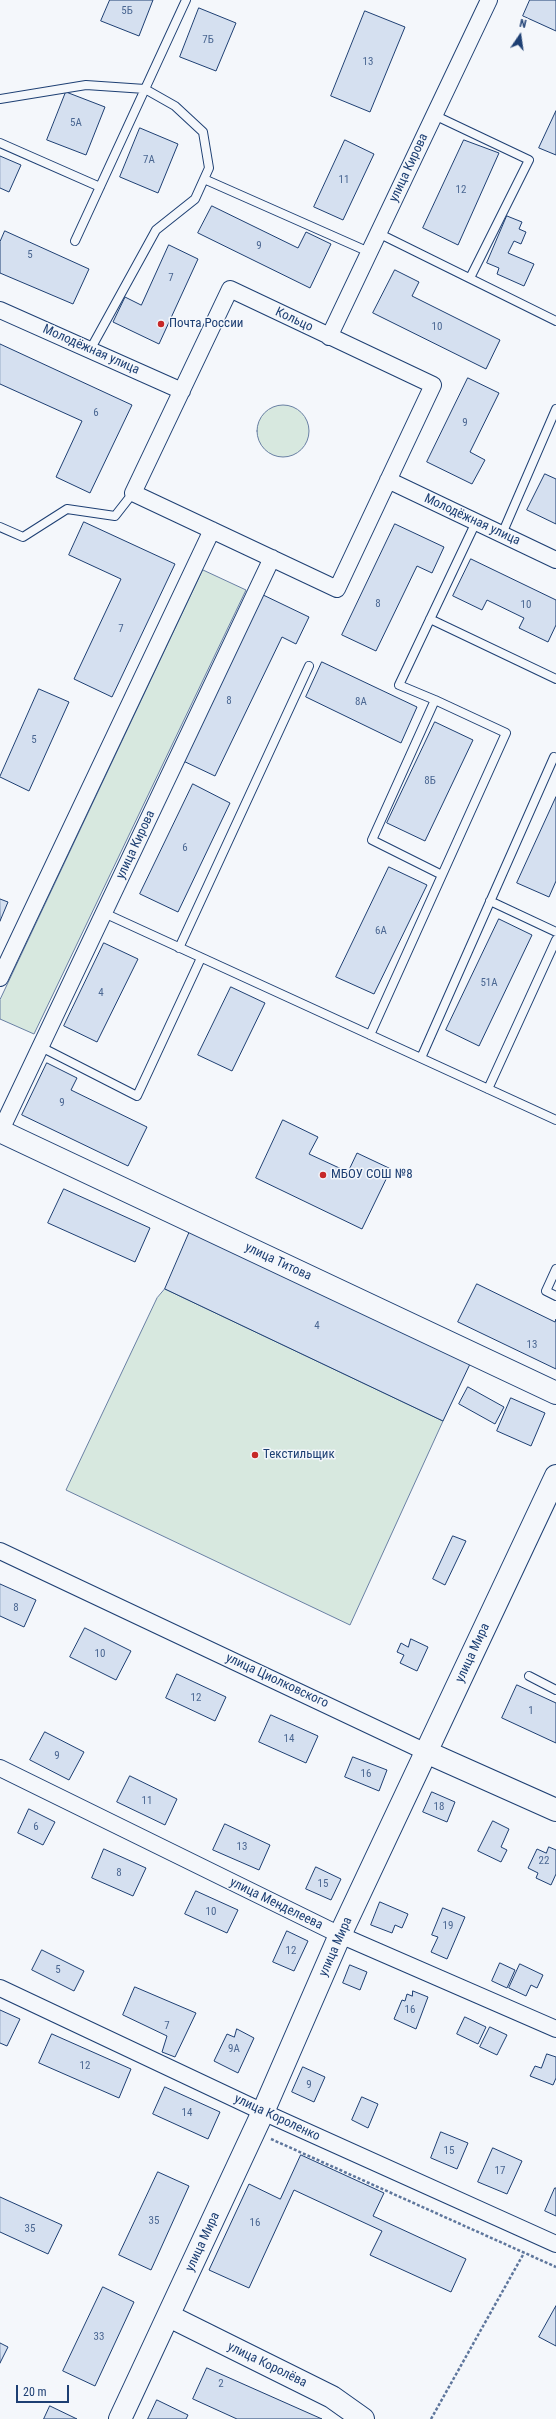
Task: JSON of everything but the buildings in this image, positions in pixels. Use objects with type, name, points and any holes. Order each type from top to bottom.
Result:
[{"type":"street","name":"улица Кирова","points":[[329,337],[489,0]]},
{"type":"street","name":"Кольцо","points":[[230,290],[329,337],[433,385],[336,589],[133,493],[230,290]]},
{"type":"street","name":"Молодёжная улица","points":[[0,310],[182,391]]},
{"type":"street","name":"Молодёжная улица","points":[[388,480],[556,560]]},
{"type":"street","points":[[0,978],[212,530]]},
{"type":"street","name":"улица Кирова","points":[[0,1132],[272,558]]},
{"type":"street","name":"улица Титова","points":[[0,1132],[556,1394]]},
{"type":"street","name":"улица Мира","points":[[120,2419],[169,2316],[262,2112],[340,1935],[554,1486]]},
{"type":"street","name":"улица Циолковского","points":[[0,1550],[426,1752],[556,1810]]},
{"type":"street","name":"улица Менделеева","points":[[0,1768],[340,1935],[556,2029]]},
{"type":"street","name":"улица Короленко","points":[[0,1988],[262,2112],[556,2244]]},
{"type":"street","name":"улица Королёва","points":[[169,2316],[332,2397],[363,2419]]},
{"type":"lane","points":[[75,241],[186,0]]},
{"type":"lane","points":[[0,99],[86,85],[145,89],[175,106],[203,132],[209,168],[195,199],[156,230],[90,350]]},
{"type":"lane","points":[[434,115],[529,160],[470,278]]},
{"type":"lane","points":[[0,144],[100,187]]},
{"type":"lane","points":[[204,179],[370,252]]},
{"type":"lane","points":[[378,233],[556,321]]},
{"type":"lane","points":[[502,534],[556,409]]},
{"type":"lane","points":[[0,527],[23,537],[67,509],[115,516],[133,493]]},
{"type":"lane","points":[[370,1035],[506,733],[399,685],[476,522]]},
{"type":"lane","points":[[430,619],[556,679]]},
{"type":"lane","points":[[179,948],[309,666]]},
{"type":"lane","points":[[435,700],[372,840],[442,875]]},
{"type":"lane","points":[[421,1058],[554,757],[556,758]]},
{"type":"lane","points":[[490,901],[556,932]]},
{"type":"lane","points":[[104,913],[556,1120]]},
{"type":"lane","points":[[488,1089],[556,940]]},
{"type":"lane","points":[[41,1047],[137,1096],[201,958]]},
{"type":"lane","points":[[556,1269],[546,1291],[556,1296]]},
{"type":"lane","points":[[529,1676],[556,1690]]},
{"type":"path","points":[[266,2136],[556,2267]]},
{"type":"path","points":[[431,2419],[524,2253]]},
{"type":"shaded area","points":[[278,405],[288,405],[298,409],[305,416],[309,426],[309,436],[305,446],[298,453],[288,457],[278,457],[268,453],[261,446],[257,436],[257,426],[261,416],[268,409]]},
{"type":"shaded area","points":[[203,570],[246,590],[34,1034],[0,1019],[0,1000]]},
{"type":"shaded area","name":"Текстильщик","points":[[165,1289],[443,1421],[350,1625],[66,1490],[157,1298]]},
{"type":"place","name":"Почта России","points":[[161,324]]},
{"type":"place","name":"МБОУ СОШ №8","points":[[323,1175]]},
{"type":"place","name":"Текстильщик","points":[[255,1455]]}]
